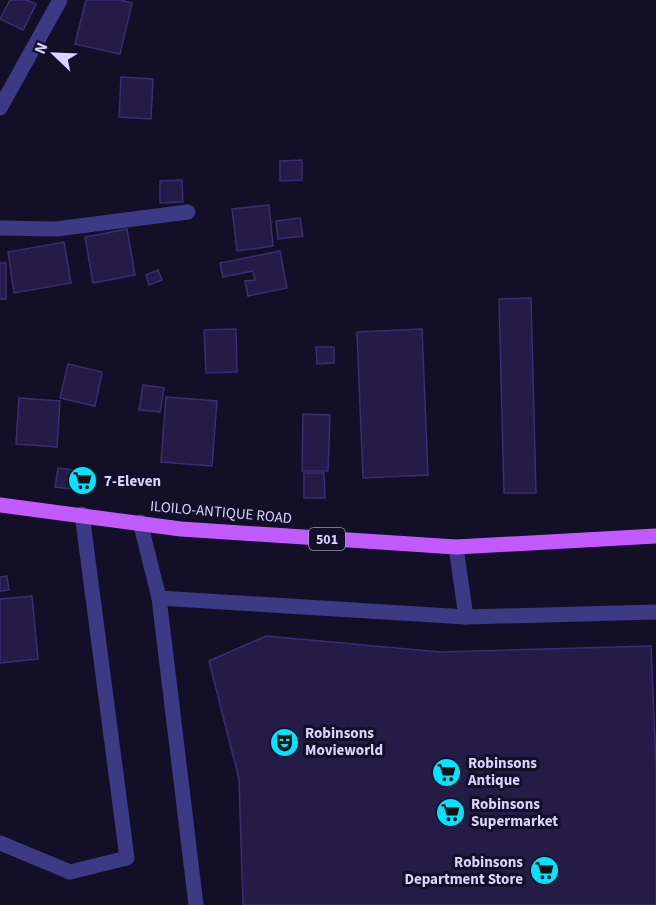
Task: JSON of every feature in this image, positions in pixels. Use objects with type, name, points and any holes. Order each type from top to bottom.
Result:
[{"type":"main road","name":"ILOILO-ANTIQUE ROAD","points":[[0,505],[82,514],[181,529],[456,547],[656,536]]},
{"type":"street","points":[[0,108],[60,0]]},
{"type":"street","points":[[0,228],[56,228],[188,212]]},
{"type":"street","points":[[0,843],[70,872],[128,858],[82,514]]},
{"type":"street","points":[[140,522],[159,598],[196,905]]},
{"type":"street","points":[[456,547],[466,617]]},
{"type":"street","points":[[159,598],[466,617],[656,612]]},
{"type":"building","points":[[10,0],[27,0],[36,4],[23,30],[0,19]]},
{"type":"building","points":[[86,0],[120,0],[132,3],[120,54],[75,44]]},
{"type":"building","points":[[121,77],[153,79],[151,119],[119,117]]},
{"type":"building","points":[[302,160],[302,180],[280,181],[280,161]]},
{"type":"building","points":[[182,180],[183,202],[160,203],[160,181]]},
{"type":"building","points":[[269,205],[273,246],[237,251],[232,209]]},
{"type":"building","points":[[300,218],[303,236],[278,239],[276,221]]},
{"type":"building","points":[[127,229],[135,275],[93,283],[85,237]]},
{"type":"building","points":[[64,242],[71,283],[14,293],[8,252]]},
{"type":"building","points":[[280,251],[287,288],[248,296],[245,281],[255,280],[253,271],[223,277],[220,263]]},
{"type":"building","points":[[0,263],[6,263],[6,299],[0,299]]},
{"type":"building","points":[[158,270],[162,280],[149,285],[146,275]]},
{"type":"building","points":[[531,298],[536,493],[504,493],[499,299]]},
{"type":"building","points":[[236,329],[237,372],[206,373],[204,330]]},
{"type":"building","points":[[422,329],[428,475],[363,478],[357,332]]},
{"type":"building","points":[[316,347],[334,347],[334,363],[317,364]]},
{"type":"building","points":[[68,364],[102,372],[95,406],[60,398]]},
{"type":"building","points":[[143,385],[164,388],[160,412],[139,410]]},
{"type":"building","points":[[166,397],[217,401],[212,466],[161,462]]},
{"type":"building","points":[[19,398],[60,401],[57,447],[16,444]]},
{"type":"building","points":[[303,414],[330,415],[328,471],[302,471]]},
{"type":"building","points":[[58,468],[82,471],[79,490],[55,487]]},
{"type":"building","points":[[304,473],[324,473],[325,498],[304,498]]},
{"type":"building","points":[[7,576],[9,590],[0,591],[0,577]]},
{"type":"building","points":[[32,596],[38,659],[0,663],[0,599]]},
{"type":"building","name":"Robinsons Antique","points":[[266,636],[440,652],[651,646],[656,764],[656,905],[243,905],[239,779],[209,661]]},
{"type":"place","name":"7-Eleven","points":[[83,481]]},
{"type":"place","name":"Robinsons Movieworld","points":[[284,742]]},
{"type":"place","name":"Robinsons Antique","points":[[447,772]]},
{"type":"place","name":"Robinsons Supermarket","points":[[450,813]]},
{"type":"place","name":"Robinsons Department Store","points":[[544,871]]}]
